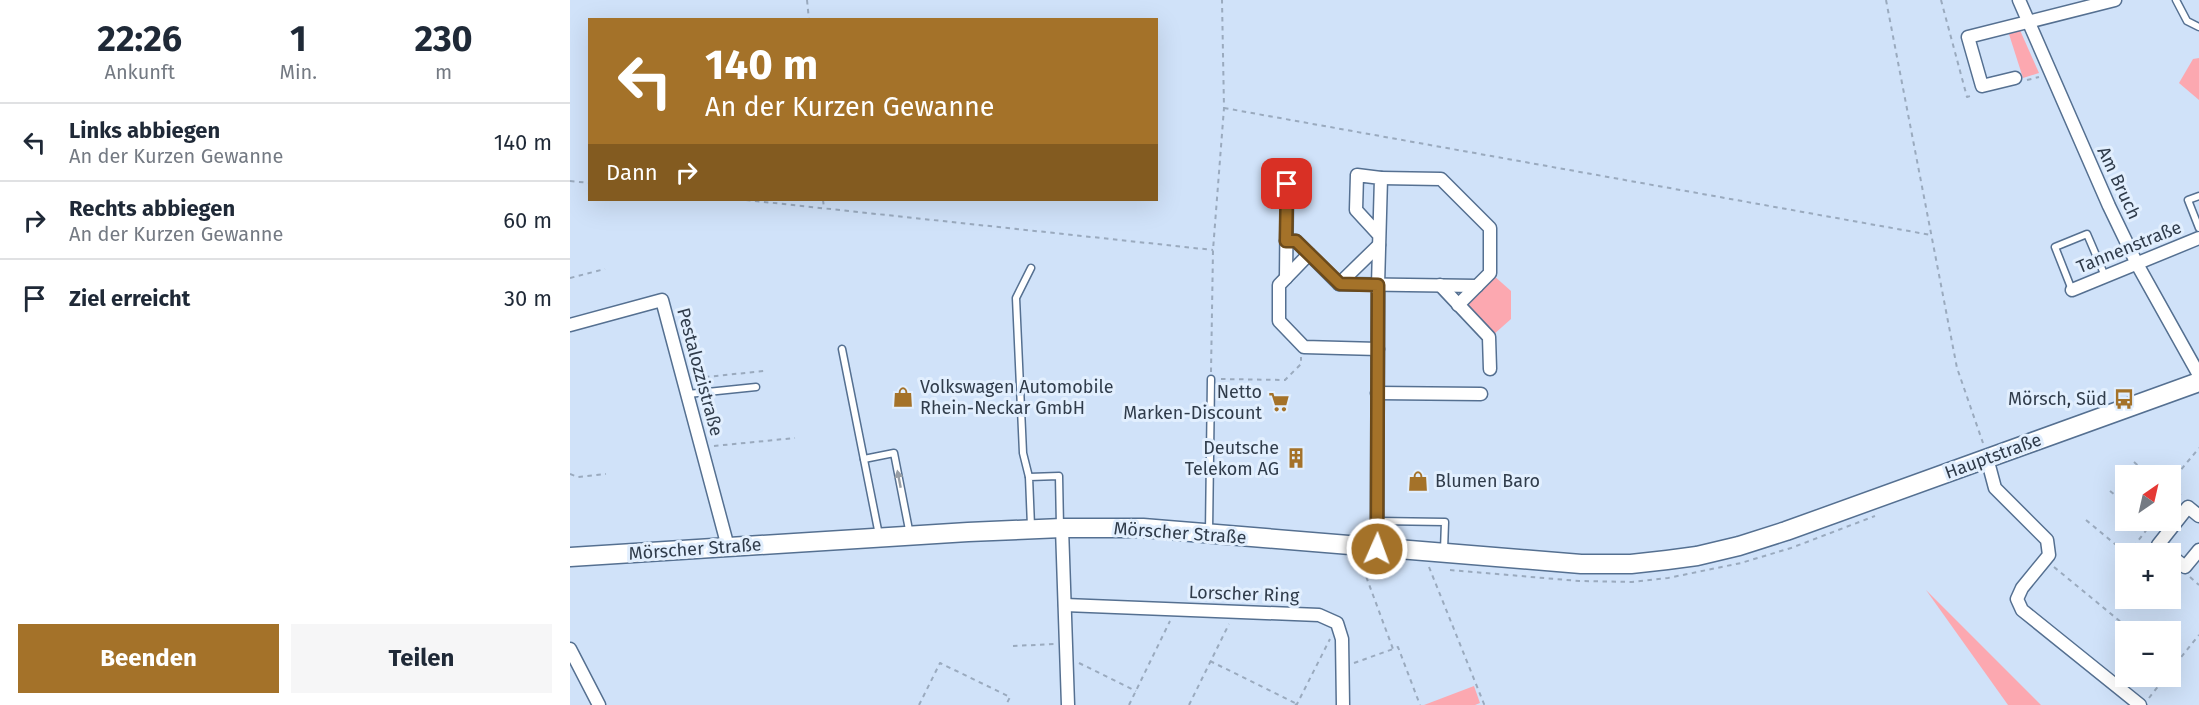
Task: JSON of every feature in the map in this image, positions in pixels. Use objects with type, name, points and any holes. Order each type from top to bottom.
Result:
[{"type":"street","name":"Am Bruch","points":[[2019,0],[2137,264],[2199,375]]},
{"type":"street","points":[[2021,79],[1982,86],[1968,37],[2115,0]]},
{"type":"street","points":[[1379,240],[1356,210],[1357,175],[1381,178],[1441,179],[1490,228],[1490,273],[1458,305]]},
{"type":"street","points":[[1377,549],[1378,285],[1381,178]]},
{"type":"street","points":[[1286,278],[1287,184]]},
{"type":"street","name":"Tannenstraße","points":[[2072,290],[2199,237]]},
{"type":"street","points":[[1340,284],[1379,240]]},
{"type":"street","points":[[1286,241],[1296,241],[1340,284],[1477,286]]},
{"type":"street","points":[[1309,254],[1279,285],[1279,321],[1304,347],[1378,349]]},
{"type":"street","points":[[1440,285],[1489,337],[1490,369]]},
{"type":"street","name":"Pestalozzistraße","points":[[570,325],[662,300],[728,547]]},
{"type":"street","name":"Hauptstraße","points":[[1786,531],[2199,382]]},
{"type":"street","points":[[1377,393],[1481,394]]},
{"type":"street","points":[[1987,458],[1995,488],[2047,540],[2049,555],[2022,588],[2017,599],[2022,610],[2141,705]]},
{"type":"street","points":[[2160,543],[2188,507],[2199,516]]},
{"type":"street","points":[[1061,528],[1068,705]]},
{"type":"street","name":"Mörscher Straße","points":[[570,557],[1061,528],[1143,528],[1444,554],[1581,564],[1630,564],[1697,556],[1786,531]]},
{"type":"street","points":[[2181,564],[2184,567],[2199,550]]},
{"type":"street","name":"Lorscher Ring","points":[[1065,604],[1319,615],[1337,623]]},
{"type":"street","points":[[1337,623],[1342,639],[1342,705]]},
{"type":"street","points":[[570,649],[599,705]]},
{"type":"lane","points":[[2176,0],[2187,21],[2199,27]]},
{"type":"lane","points":[[2199,196],[2188,200],[2199,228]]},
{"type":"lane","points":[[2072,290],[2055,247],[2076,238],[2088,234],[2105,276]]},
{"type":"lane","points":[[1031,268],[1016,298],[1023,453],[1029,477],[1031,530]]},
{"type":"lane","points":[[842,350],[880,538]]},
{"type":"lane","points":[[1209,533],[1211,379]]},
{"type":"lane","points":[[688,394],[756,387]]},
{"type":"lane","points":[[864,459],[894,453],[910,536]]},
{"type":"lane","points":[[1029,477],[1059,476],[1061,528]]},
{"type":"lane","points":[[1378,521],[1445,522],[1444,554]]},
{"type":"path","points":[[807,0],[809,18]]},
{"type":"path","points":[[1222,0],[1224,108],[1213,250],[1211,379],[1285,380],[1301,364],[1301,350],[1304,347]]},
{"type":"path","points":[[1886,0],[1957,368],[1987,458]]},
{"type":"path","points":[[2021,79],[2050,73]]},
{"type":"path","points":[[1224,108],[1931,235]]},
{"type":"path","points":[[570,181],[588,183]]},
{"type":"path","points":[[756,201],[1213,250]]},
{"type":"path","points":[[823,201],[824,208]]},
{"type":"path","points":[[570,278],[605,269]]},
{"type":"path","points":[[684,379],[764,371]]},
{"type":"path","points":[[702,447],[795,438]]},
{"type":"path","points":[[2181,469],[2199,447]]},
{"type":"path","points":[[2134,462],[2137,465]]},
{"type":"path","points":[[570,474],[578,477],[606,474]]},
{"type":"path","points":[[2110,491],[2115,495]]},
{"type":"path","points":[[2086,520],[2115,543]]},
{"type":"path","points":[[2137,543],[2146,531]]},
{"type":"path","points":[[1423,552],[1484,704],[1481,705]]},
{"type":"path","points":[[1358,555],[1393,649]]},
{"type":"path","points":[[2045,560],[2120,621]]},
{"type":"path","points":[[1129,705],[1176,609]]},
{"type":"path","points":[[1189,705],[1235,612]]},
{"type":"path","points":[[1210,662],[1296,704],[1337,623]]},
{"type":"path","points":[[2181,658],[2198,637]]},
{"type":"path","points":[[1013,646],[1066,644]]},
{"type":"path","points":[[1342,667],[1398,646],[1420,705]]},
{"type":"path","points":[[1067,657],[1136,691]]},
{"type":"path","points":[[919,705],[940,663],[1010,697],[1007,704],[1013,705]]},
{"type":"path","points":[[2141,705],[2157,687]]},
{"type":"shaded area","points":[[2019,28],[2039,73],[2023,78],[2008,31]]},
{"type":"shaded area","points":[[2199,58],[2199,100],[2179,83],[2193,59]]},
{"type":"shaded area","points":[[1493,275],[1511,291],[1511,319],[1493,335],[1467,306]]},
{"type":"shaded area","points":[[1926,590],[2041,705],[2008,705]]},
{"type":"shaded area","points":[[1474,686],[1480,703],[1475,705],[1424,705]]},
{"type":"place","name":"Volkswagen Automobile Rhein-Neckar GmbH","points":[[903,397]]},
{"type":"place","name":"Mörsch, Süd","points":[[2124,399]]},
{"type":"place","name":"Netto Marken-Discount","points":[[1279,402]]},
{"type":"place","name":"Deutsche Telekom AG","points":[[1296,458]]},
{"type":"place","name":"Blumen Baro","points":[[1418,481]]},
{"type":"route","points":[[1287,184],[1286,241],[1296,241],[1340,284],[1378,285],[1377,549]]}]
